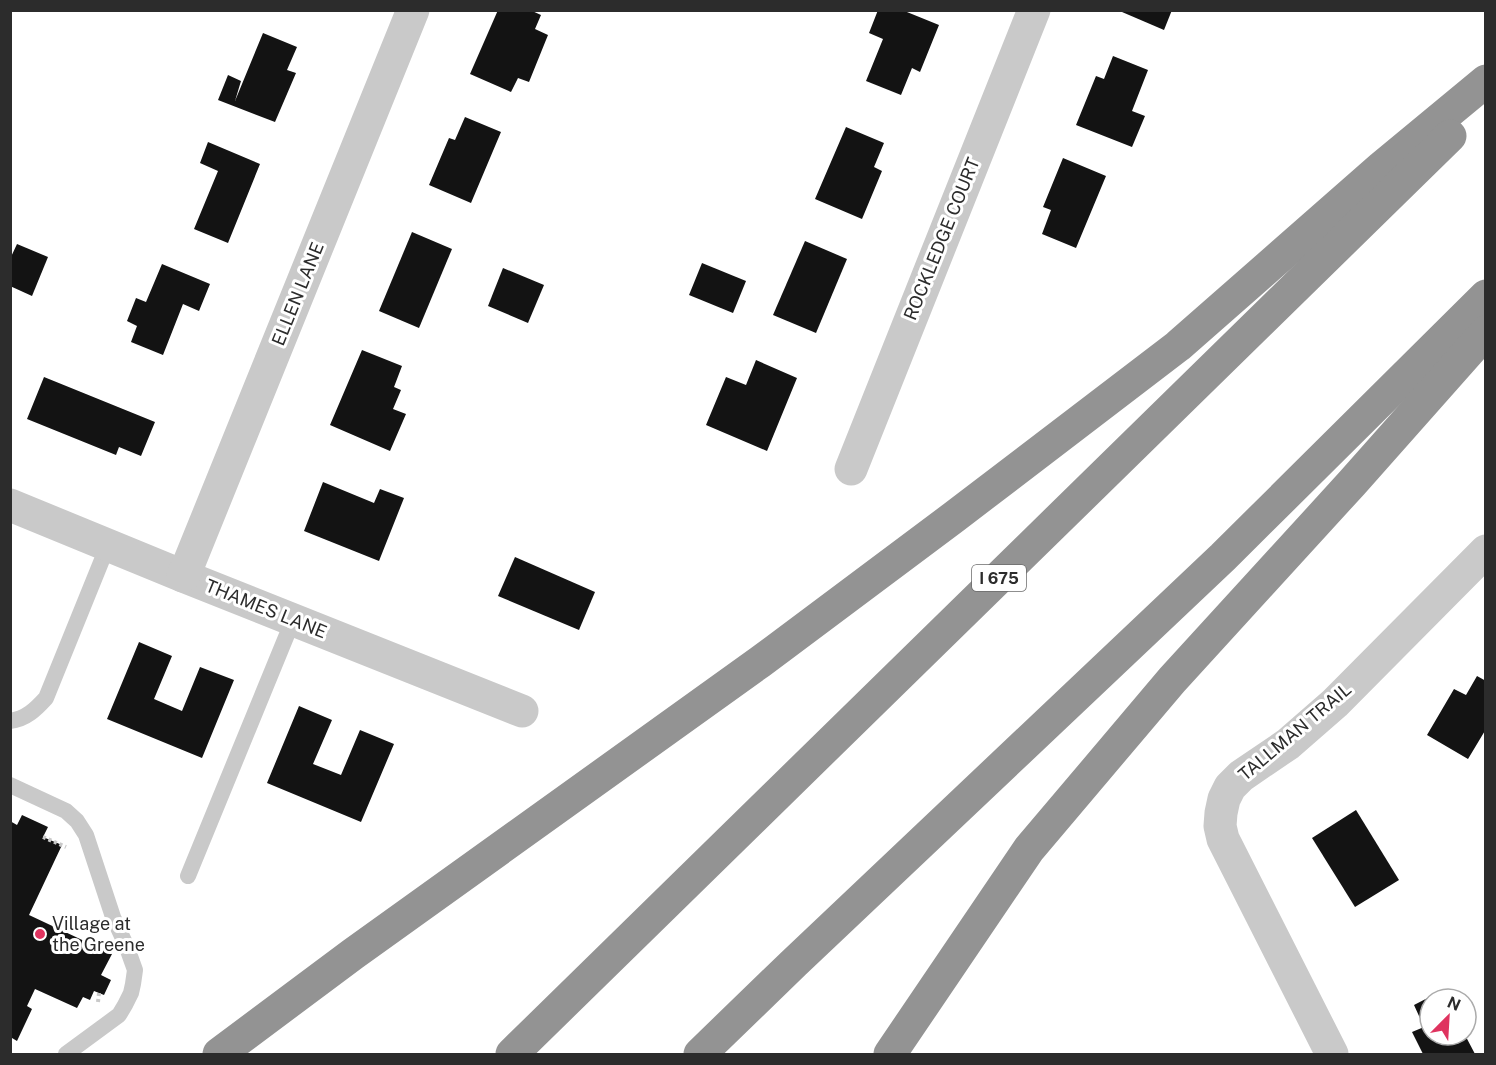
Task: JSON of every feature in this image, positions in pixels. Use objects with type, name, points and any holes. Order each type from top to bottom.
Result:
[{"type":"highway","points":[[219,1054],[353,954],[760,662],[1168,353],[1382,167],[1485,81]]},
{"type":"highway","name":"I 675","points":[[512,1054],[1485,101]]},
{"type":"highway","points":[[700,1054],[1223,557],[1485,296]]},
{"type":"highway","points":[[890,1054],[1029,849],[1172,680],[1352,483],[1485,332]]},
{"type":"street","name":"ELLEN LANE","points":[[183,576],[412,10]]},
{"type":"street","name":"ROCKLEDGE COURT","points":[[851,469],[1034,10]]},
{"type":"street","name":"THAMES LANE","points":[[10,505],[522,711]]},
{"type":"street","name":"TALLMAN TRAIL","points":[[1330,1050],[1223,839],[1220,826],[1224,800],[1230,788],[1241,776],[1288,744],[1335,703],[1485,550]]},
{"type":"lane","points":[[10,721],[18,720],[34,711],[46,698],[108,545]]},
{"type":"lane","points":[[188,876],[293,620]]},
{"type":"lane","points":[[10,786],[66,811],[77,821],[86,835],[113,917],[135,970],[131,993],[118,1015],[66,1054]]},
{"type":"building","points":[[498,10],[530,10],[541,15],[535,29],[548,35],[529,82],[518,78],[511,92],[470,74]]},
{"type":"building","points":[[878,10],[902,10],[939,25],[920,72],[912,68],[901,95],[866,81],[883,39],[869,33]]},
{"type":"building","points":[[1123,10],[1172,10],[1164,30],[1122,12]]},
{"type":"building","points":[[263,33],[297,47],[287,70],[296,73],[275,122],[218,100],[228,75],[241,81],[235,101]]},
{"type":"building","points":[[1113,56],[1148,70],[1132,111],[1145,116],[1132,147],[1076,125],[1096,76],[1104,79]]},
{"type":"building","points":[[465,117],[501,132],[471,203],[429,185],[449,138],[455,140]]},
{"type":"building","points":[[846,127],[884,143],[874,167],[882,171],[862,219],[815,199]]},
{"type":"building","points":[[208,142],[260,164],[228,243],[194,229],[218,171],[200,163]]},
{"type":"building","points":[[1063,158],[1106,176],[1076,248],[1042,234],[1051,210],[1043,207]]},
{"type":"building","points":[[412,232],[452,249],[419,328],[379,311]]},
{"type":"building","points":[[805,241],[847,259],[816,333],[773,315]]},
{"type":"building","points":[[17,244],[48,257],[32,296],[10,286],[10,259]]},
{"type":"building","points":[[702,263],[746,281],[733,313],[689,295]]},
{"type":"building","points":[[162,264],[210,284],[199,311],[183,304],[163,355],[131,342],[137,326],[127,321],[136,298],[146,302]]},
{"type":"building","points":[[503,268],[544,285],[528,323],[488,306]]},
{"type":"building","points":[[362,350],[402,366],[394,387],[401,390],[393,409],[406,414],[390,451],[330,425]]},
{"type":"building","points":[[756,360],[797,378],[767,451],[706,425],[726,377],[746,385]]},
{"type":"building","points":[[44,377],[155,422],[141,456],[119,447],[116,455],[27,419]]},
{"type":"building","points":[[323,482],[374,503],[380,489],[404,498],[379,561],[304,531]]},
{"type":"building","points":[[515,557],[595,592],[579,630],[498,596]]},
{"type":"building","points":[[139,642],[172,656],[154,699],[182,711],[200,667],[234,680],[202,758],[107,719]]},
{"type":"building","points":[[1477,676],[1486,681],[1486,729],[1468,759],[1427,735],[1454,689],[1466,695]]},
{"type":"building","points":[[299,706],[332,720],[313,764],[341,775],[360,730],[394,744],[361,822],[267,783]]},
{"type":"building","points":[[1356,810],[1399,880],[1355,907],[1312,838]]},
{"type":"building","name":"Village at the Greene","points":[[22,815],[48,827],[43,837],[62,845],[29,915],[112,954],[101,975],[111,980],[104,995],[94,991],[90,1000],[83,997],[77,1008],[35,989],[27,1006],[32,1009],[17,1041],[12,1038],[10,1042],[10,821],[17,825]]},
{"type":"building","points":[[1418,1030],[1418,1044],[1412,1032]]},
{"type":"building","points":[[1420,1047],[1471,1047],[1475,1054],[1423,1054]]},
{"type":"place","name":"Village at the Greene","points":[[40,934]]}]
